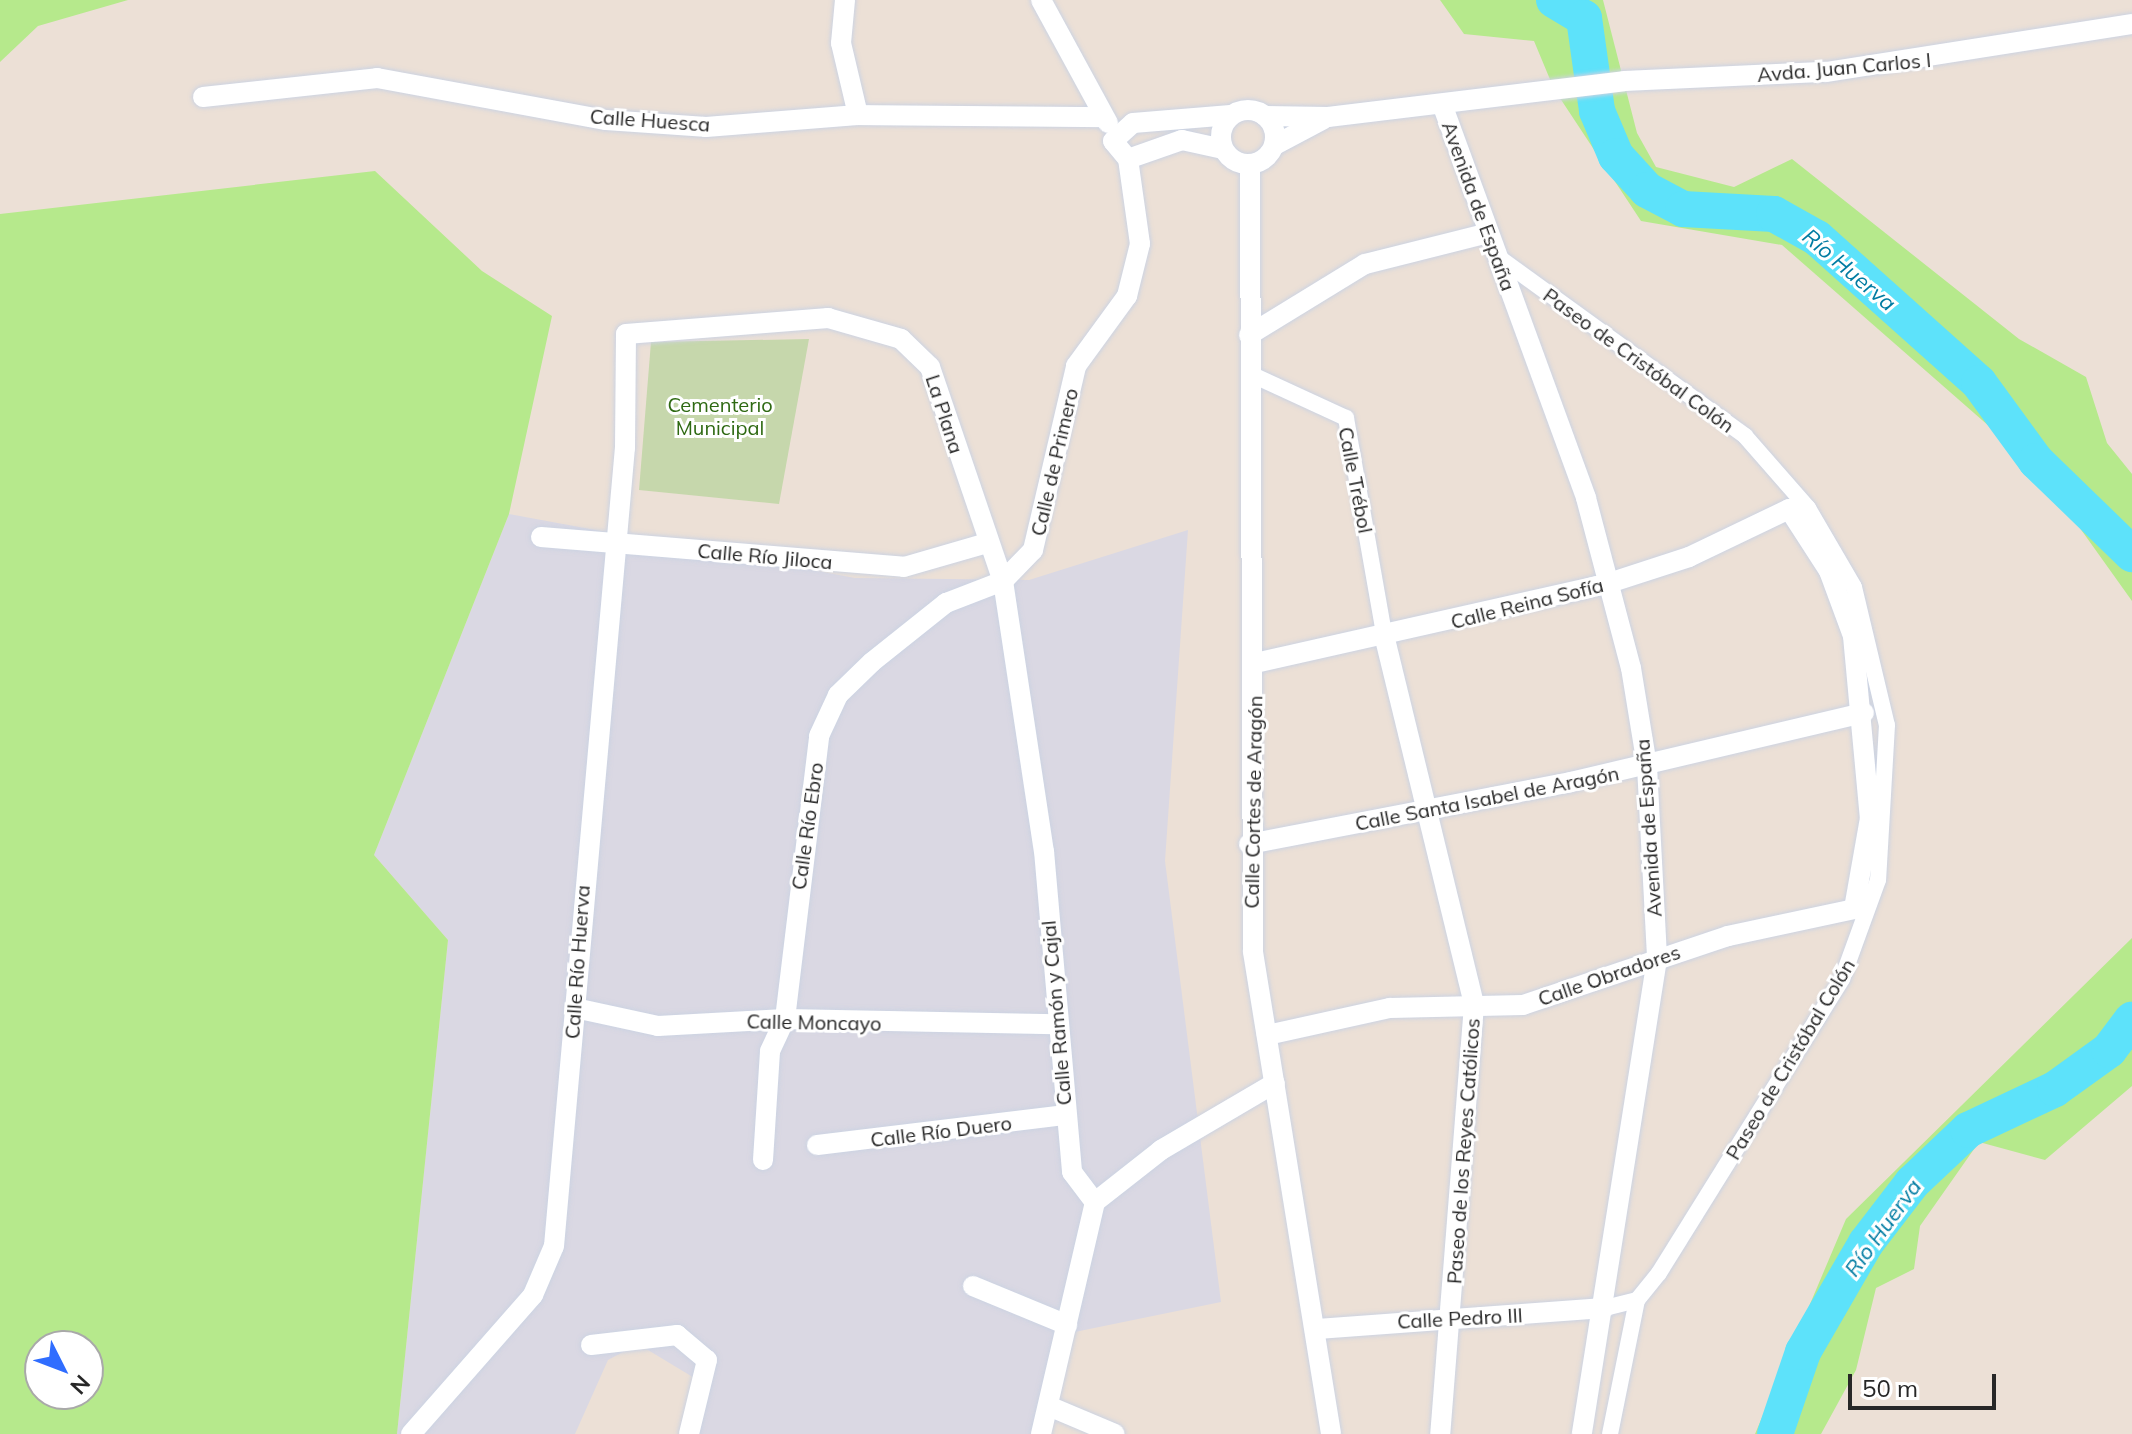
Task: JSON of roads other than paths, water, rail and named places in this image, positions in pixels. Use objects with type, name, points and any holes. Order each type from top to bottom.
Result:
[{"type":"street","points":[[845,0],[841,43],[858,115]]},
{"type":"street","points":[[1041,0],[1101,117],[1117,131],[1133,123],[1231,115],[1252,110],[1265,116],[1328,117]]},
{"type":"street","name":"Avda. Juan Carlos I","points":[[1328,117],[1624,81],[1826,72],[2132,24]]},
{"type":"street","name":"Calle Huesca","points":[[203,97],[377,78],[606,120],[706,127],[858,115],[1101,117]]},
{"type":"street","name":"Avenida de España","points":[[1442,104],[1586,498],[1606,584],[1631,668],[1647,766],[1657,959],[1582,1434]]},
{"type":"street","points":[[1223,149],[1222,127],[1231,115]]},
{"type":"street","points":[[1265,116],[1275,145]]},
{"type":"street","points":[[1128,159],[1182,140],[1223,149],[1250,165],[1275,145],[1328,117]]},
{"type":"street","name":"Calle de Primero","points":[[1003,581],[1033,550],[1076,366],[1119,314],[1135,271],[1140,244],[1128,159],[1114,148],[1117,131]]},
{"type":"street","name":"Calle Cortes de Aragón","points":[[1250,165],[1249,335],[1255,376],[1255,663],[1249,844],[1253,952],[1317,1329],[1331,1434]]},
{"type":"street","points":[[1249,335],[1365,264],[1488,233]]},
{"type":"street","name":"Paseo de Cristóbal Colón","points":[[1496,256],[1745,436],[1808,508],[1854,587],[1887,725],[1878,880],[1842,979],[1637,1300]]},
{"type":"street","name":"La Plana","points":[[626,334],[828,318],[901,339],[930,367],[987,543],[1003,581]]},
{"type":"street","name":"Calle Río Huerva","points":[[411,1434],[482,1358],[533,1295],[554,1246],[612,545],[625,448],[626,334]]},
{"type":"street","name":"Calle Trébol","points":[[1255,376],[1346,418],[1385,639]]},
{"type":"street","name":"Calle Reina Sofía","points":[[1255,663],[1385,639],[1606,584],[1689,557],[1789,509],[1829,571],[1853,636],[1864,713]]},
{"type":"street","name":"Calle Río Jiloca","points":[[541,537],[904,567],[987,543]]},
{"type":"street","name":"Calle Río Ebro","points":[[763,1160],[770,1051],[785,1019],[819,736],[838,695],[946,603],[1003,581]]},
{"type":"street","name":"Calle Ramón y Cajal","points":[[1003,581],[1044,851],[1056,1024],[1072,1172],[1095,1202]]},
{"type":"street","name":"Paseo de los Reyes Católicos","points":[[1385,639],[1474,1005],[1440,1434]]},
{"type":"street","name":"Calle Santa Isabel de Aragón","points":[[1249,844],[1647,766],[1864,713]]},
{"type":"street","name":"Calle Obradores","points":[[1267,1035],[1390,1008],[1523,1005],[1657,959],[1854,909],[1870,818],[1864,713]]},
{"type":"street","name":"Calle Moncayo","points":[[575,1008],[658,1026],[785,1019],[1056,1024]]},
{"type":"street","points":[[1041,1434],[1051,1407],[1095,1202],[1161,1150],[1275,1083]]},
{"type":"street","name":"Calle Río Duero","points":[[817,1145],[1064,1115]]},
{"type":"street","points":[[973,1286],[1067,1325]]},
{"type":"street","points":[[1604,1308],[1637,1300],[1610,1434]]},
{"type":"street","name":"Calle Pedro III","points":[[1317,1329],[1451,1322],[1604,1308]]},
{"type":"street","points":[[591,1345],[677,1335],[707,1360],[689,1434]]},
{"type":"street","points":[[1051,1407],[1115,1434]]},
{"type":"waterway","name":"Río Huerva","points":[[1554,0],[1584,18],[1597,111],[1616,156],[1647,190],[1683,209],[1774,214],[1817,238],[1979,383],[2036,461],[2132,554]]},
{"type":"waterway","name":"Río Huerva","points":[[1775,1434],[1803,1352],[1866,1243],[1912,1183],[1968,1130],[2055,1089],[2109,1050],[2132,1020]]},
{"type":"park label","name":"Cementerio Municipal","points":[[720,416]]}]
